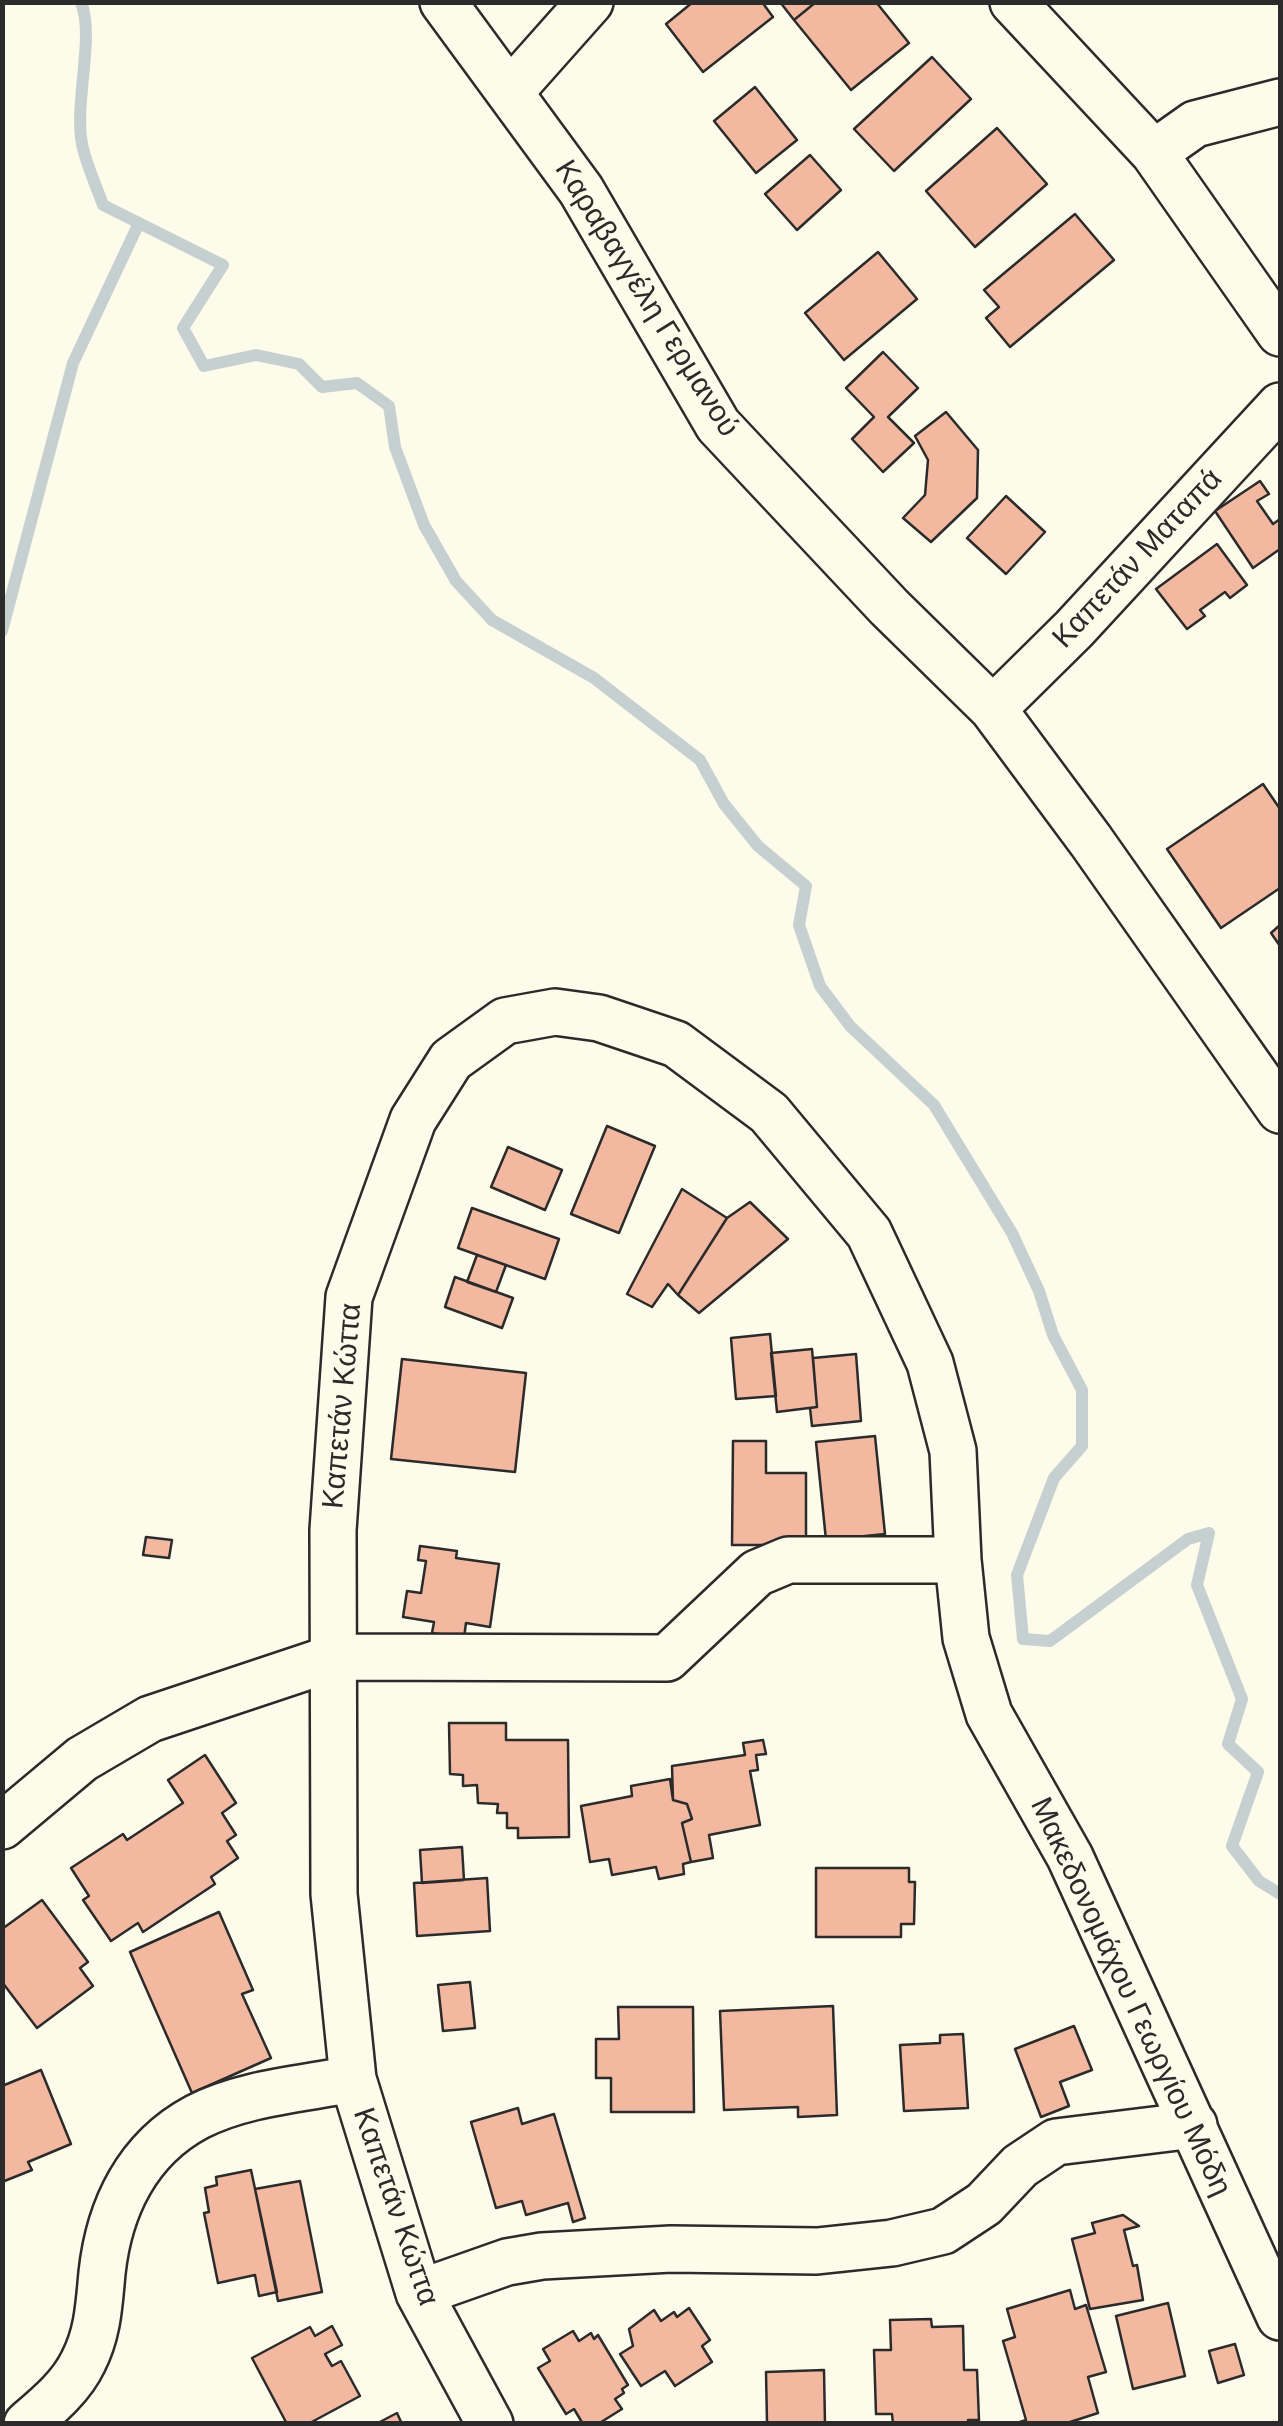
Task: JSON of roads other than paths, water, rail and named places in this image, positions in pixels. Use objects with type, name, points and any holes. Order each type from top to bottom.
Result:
[{"type":"street","name":"Καραβαγγέλη Γερμανού","points":[[443,2],[582,190],[718,425],[889,607],[993,709],[1280,1110]]},
{"type":"street","points":[[510,92],[590,2]]},
{"type":"street","points":[[1013,2],[1154,153],[1280,332]]},
{"type":"street","points":[[1154,153],[1195,124],[1280,102]]},
{"type":"street","name":"Καπετάν Ματαπά","points":[[993,709],[1074,629],[1280,406]]},
{"type":"street","name":"Καπετάν Κώττα","points":[[490,2424],[419,2294],[352,2079],[334,1894],[333,1530],[349,1297],[413,1120],[451,1060],[505,1021],[555,1012],[599,1018],[676,1044],[769,1113],[869,1233],[930,1362],[953,1451],[958,1560]]},
{"type":"street","points":[[2,1826],[82,1759],[150,1720],[336,1657],[667,1658],[756,1573],[788,1560],[958,1560]]},
{"type":"street","name":"Μακεδονομάχου Γεωργίου Μόδη","points":[[958,1560],[966,1638],[989,1714],[1070,1857],[1280,2317]]},
{"type":"street","points":[[26,2424],[58,2398],[82,2364],[100,2318],[102,2271],[110,2226],[145,2156],[199,2116],[249,2099],[352,2079]]},
{"type":"street","points":[[419,2294],[507,2262],[542,2256],[671,2249],[817,2251],[892,2243],[943,2231],[984,2204],[1020,2166],[1056,2142],[1194,2125]]},
{"type":"waterway","points":[[81,2],[86,33],[80,127],[103,205],[223,265],[183,328],[204,366],[256,355],[299,364],[322,387],[357,383],[389,406],[395,447],[424,525],[456,581],[492,620],[594,678],[700,760],[724,804],[758,846],[806,886],[799,925],[820,986],[850,1026],[934,1105],[1012,1233],[1039,1291],[1053,1335],[1082,1390],[1082,1446],[1054,1478],[1017,1575],[1023,1639],[1050,1641],[1188,1539],[1209,1533],[1197,1585],[1242,1699],[1228,1744],[1258,1772],[1232,1846],[1259,1881],[1280,1894]]},
{"type":"waterway","points":[[2,631],[73,363],[139,223]]}]
